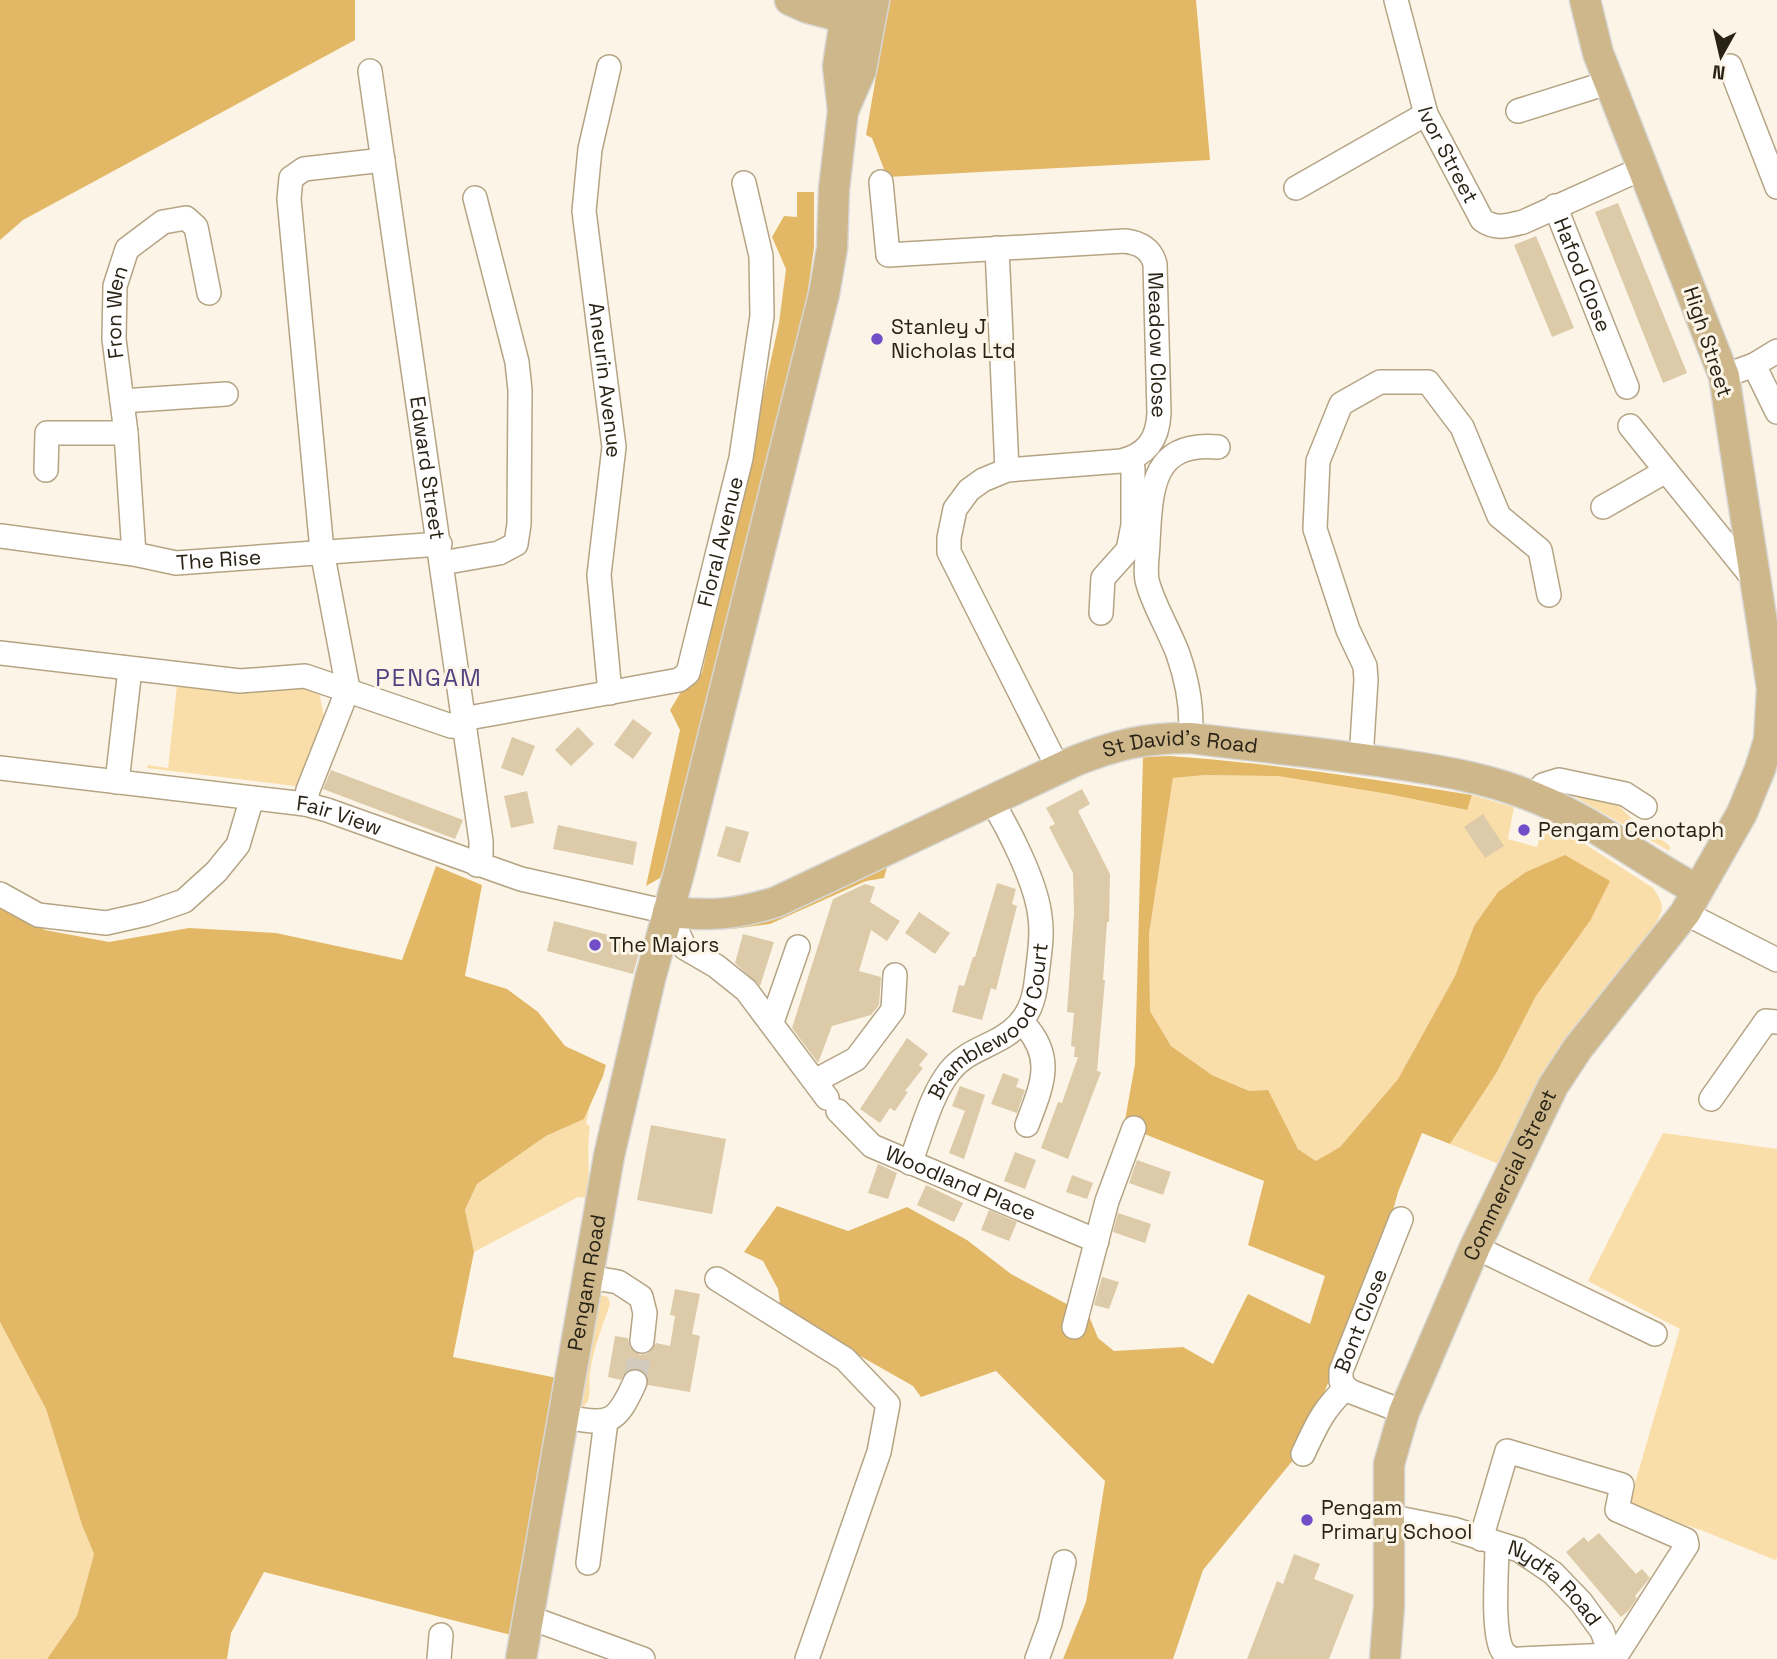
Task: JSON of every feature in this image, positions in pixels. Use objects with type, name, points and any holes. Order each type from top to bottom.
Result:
[{"type":"main road","points":[[790,0],[859,10]]},
{"type":"main road","name":"High Street","points":[[1585,0],[1598,54],[1724,376],[1772,688],[1773,741]]},
{"type":"main road","name":"Pengam Road","points":[[521,1659],[609,1156],[650,979],[824,294],[832,248],[834,189],[843,111],[862,70],[859,10]]},
{"type":"main road","name":"St David's Road","points":[[668,912],[730,915],[776,902],[1058,768],[1108,748],[1140,740],[1191,738],[1446,771],[1486,780],[1535,797],[1572,814],[1691,902]]},
{"type":"main road","name":"Commercial Street","points":[[1385,1659],[1389,1606],[1390,1464],[1404,1412],[1475,1247],[1553,1086],[1578,1048],[1691,902],[1742,813],[1773,741]]},
{"type":"street","name":"Ivor Street","points":[[1396,0],[1426,114],[1482,220],[1490,226],[1502,227],[1523,222],[1643,168]]},
{"type":"street","points":[[1730,66],[1777,187]]},
{"type":"street","name":"Aneurin Avenue","points":[[609,67],[590,149],[583,211],[614,447],[599,575],[610,693]]},
{"type":"street","name":"Edward Street","points":[[370,71],[481,841],[481,854],[477,865]]},
{"type":"street","points":[[1518,111],[1610,82]]},
{"type":"street","points":[[1296,188],[1426,114]]},
{"type":"street","points":[[305,804],[348,689],[322,551],[290,212],[291,178],[304,169],[383,160]]},
{"type":"street","name":"Floral Avenue","points":[[463,723],[679,680],[688,673],[741,458],[762,316],[761,256],[744,183]]},
{"type":"street","name":"Meadow Close","points":[[881,183],[888,256],[1125,241],[1142,246],[1153,256],[1159,424],[1151,445],[1131,458]]},
{"type":"street","name":"The Rise","points":[[1,536],[134,554],[176,563],[322,551],[499,553],[516,544],[520,524],[520,390],[517,362],[475,198]]},
{"type":"street","name":"Hafod Close","points":[[1555,206],[1627,387]]},
{"type":"street","name":"Fron Wen","points":[[134,554],[126,433],[114,339],[115,286],[127,249],[163,222],[186,218],[196,227],[209,293]]},
{"type":"street","points":[[997,248],[1007,470]]},
{"type":"street","points":[[1724,376],[1754,365],[1777,351]]},
{"type":"street","points":[[1754,365],[1777,412]]},
{"type":"street","points":[[1361,759],[1365,666],[1348,631],[1315,529],[1318,461],[1341,404],[1380,382],[1428,382],[1462,427],[1499,516],[1540,550],[1549,595]]},
{"type":"street","points":[[122,401],[226,394]]},
{"type":"street","points":[[1630,426],[1756,582]]},
{"type":"street","points":[[46,470],[47,433],[126,433]]},
{"type":"street","points":[[1191,738],[1192,714],[1178,656],[1147,582],[1150,511],[1156,480],[1164,463],[1174,453],[1199,445],[1218,447]]},
{"type":"street","points":[[1058,768],[949,552],[951,523],[962,497],[983,480],[1007,470],[1131,458],[1133,525],[1128,550],[1103,578],[1101,613]]},
{"type":"street","points":[[1603,507],[1667,471]]},
{"type":"street","points":[[0,653],[240,681],[305,676],[451,726],[463,723]]},
{"type":"street","points":[[117,782],[130,669]]},
{"type":"street","name":"Fair View","points":[[0,768],[305,804],[477,865],[561,890],[668,912]]},
{"type":"street","points":[[1535,797],[1543,785],[1559,780],[1625,794],[1645,807]]},
{"type":"street","points":[[0,894],[38,915],[106,923],[146,914],[184,901],[216,872],[238,845],[252,799]]},
{"type":"street","name":"Bramblewood Court","points":[[909,1163],[941,1084],[951,1069],[967,1054],[1000,1040],[1022,1022],[1031,1009],[1035,992],[1041,920],[1032,882],[992,800]]},
{"type":"street","points":[[1691,902],[1777,960]]},
{"type":"street","name":"Woodland Place","points":[[668,912],[685,948],[716,966],[746,990],[846,1122],[872,1146],[1097,1241]]},
{"type":"street","points":[[772,1022],[799,947]]},
{"type":"street","points":[[827,1097],[893,1010],[895,975]]},
{"type":"street","points":[[1711,1099],[1766,1021],[1777,1022]]},
{"type":"street","points":[[1022,1022],[1033,1033],[1041,1051],[1044,1070],[1043,1084],[1027,1125]]},
{"type":"street","points":[[1074,1327],[1107,1201],[1135,1128]]},
{"type":"street","name":"Bont Close","points":[[1303,1454],[1322,1413],[1346,1388],[1341,1381],[1340,1371],[1401,1219]]},
{"type":"street","points":[[1475,1247],[1655,1334]]},
{"type":"street","points":[[589,1278],[618,1282],[641,1297],[645,1313],[642,1341]]},
{"type":"street","points":[[717,1279],[845,1359],[888,1404],[879,1452],[807,1659]]},
{"type":"street","points":[[564,1417],[607,1421],[616,1416],[624,1406],[635,1382]]},
{"type":"street","points":[[1346,1388],[1404,1412]]},
{"type":"street","points":[[588,1563],[607,1421]]},
{"type":"street","points":[[1513,1659],[1505,1655],[1500,1645],[1489,1541],[1507,1451],[1622,1485],[1617,1510],[1686,1539],[1687,1545],[1612,1658],[1520,1659]]},
{"type":"street","name":"Nydfa Road","points":[[1388,1516],[1453,1529],[1519,1550],[1553,1573],[1581,1602],[1602,1631],[1612,1658]]},
{"type":"street","points":[[1037,1659],[1050,1623],[1064,1562]]},
{"type":"street","points":[[527,1619],[643,1659]]},
{"type":"street","points":[[439,1659],[441,1635]]},
{"type":"shaded area","points":[[0,0],[355,0],[355,40],[23,220],[0,240]]},
{"type":"shaded area","points":[[889,0],[1196,0],[1210,160],[887,177],[872,138],[866,135]]},
{"type":"shaded area","points":[[797,192],[814,192],[814,248],[806,304],[712,693],[663,871],[660,878],[646,886],[680,730],[670,710],[681,692],[691,687],[702,673],[779,323],[786,269],[772,237],[784,216],[797,217]]},
{"type":"shaded area","points":[[177,685],[312,688],[319,692],[326,726],[303,787],[147,768],[148,765],[168,768]]},
{"type":"shaded area","points":[[1170,756],[1284,767],[1472,795],[1467,810],[1278,776],[1205,775],[1173,778],[1149,934],[1150,1011],[1171,1046],[1212,1075],[1249,1091],[1268,1090],[1298,1149],[1316,1161],[1340,1147],[1398,1079],[1455,976],[1474,926],[1498,892],[1526,872],[1565,855],[1610,881],[1590,921],[1536,996],[1497,1072],[1450,1144],[1422,1133],[1398,1192],[1385,1241],[1322,1398],[1294,1459],[1203,1570],[1173,1659],[1063,1659],[1086,1602],[1105,1481],[996,1371],[921,1397],[913,1386],[781,1311],[778,1289],[763,1261],[744,1252],[777,1206],[848,1231],[907,1207],[967,1240],[1011,1274],[1089,1316],[1098,1338],[1114,1351],[1183,1347],[1213,1364],[1248,1294],[1310,1324],[1325,1276],[1248,1245],[1264,1181],[1124,1126],[1135,1064],[1143,757]]},
{"type":"shaded area","points":[[1205,775],[1278,776],[1466,810],[1472,795],[1514,807],[1508,839],[1537,847],[1544,821],[1560,828],[1653,888],[1662,908],[1651,932],[1583,1017],[1586,1020],[1501,1165],[1450,1144],[1497,1072],[1536,996],[1590,921],[1474,926],[1455,976],[1398,1079],[1340,1147],[1316,1161],[1298,1149],[1268,1091],[1249,1091],[1212,1075],[1171,1046],[1150,1011],[1149,934],[1173,778]]},
{"type":"shaded area","points":[[1558,787],[1614,801],[1630,817],[1670,846],[1669,851]]},
{"type":"shaded area","points":[[889,860],[884,878],[866,881],[770,924],[732,929],[731,925]]},
{"type":"shaded area","points":[[436,866],[482,885],[465,976],[507,989],[538,1012],[565,1046],[606,1065],[584,1119],[546,1136],[477,1184],[465,1210],[474,1252],[453,1357],[557,1378],[511,1635],[264,1572],[231,1633],[227,1659],[47,1659],[77,1616],[94,1554],[82,1525],[46,1409],[0,1322],[0,905],[45,930],[109,942],[189,928],[276,933],[402,960]]},
{"type":"shaded area","points":[[590,1106],[586,1124],[590,1126],[587,1198],[578,1197],[474,1252],[465,1211],[477,1184],[546,1136],[584,1119]]},
{"type":"shaded area","points":[[1663,1133],[1777,1149],[1775,1560],[1701,1530],[1628,1507],[1680,1329],[1588,1281]]},
{"type":"shaded area","points":[[601,1295],[608,1297],[610,1304],[593,1355],[588,1401],[581,1408]]},
{"type":"shaded area","points":[[0,1322],[46,1409],[82,1525],[94,1554],[77,1616],[47,1659],[0,1659]]},
{"type":"building","points":[[1618,203],[1687,373],[1663,383],[1595,212]]},
{"type":"building","points":[[1536,236],[1574,328],[1552,337],[1514,245]]},
{"type":"building","points":[[633,719],[652,733],[633,759],[614,745]]},
{"type":"building","points":[[578,727],[594,744],[571,766],[555,750]]},
{"type":"building","points":[[512,737],[535,746],[523,776],[501,768]]},
{"type":"building","points":[[331,770],[463,820],[455,839],[323,789]]},
{"type":"building","points":[[1082,789],[1090,804],[1078,811],[1110,874],[1109,922],[1097,1071],[1101,1072],[1068,1159],[1041,1148],[1058,1102],[1062,1103],[1078,1057],[1074,1057],[1075,1047],[1071,1046],[1074,1013],[1067,1012],[1074,913],[1073,873],[1049,827],[1055,824],[1046,808]]},
{"type":"building","points":[[527,791],[534,823],[511,828],[504,796]]},
{"type":"building","points":[[1483,814],[1504,846],[1485,858],[1464,827]]},
{"type":"building","points":[[558,825],[637,842],[633,865],[553,849]]},
{"type":"building","points":[[726,826],[749,832],[740,863],[717,856]]},
{"type":"building","points":[[997,883],[1016,889],[1012,904],[1017,906],[996,990],[991,988],[982,1020],[952,1012],[959,985],[964,986],[975,957]]},
{"type":"building","points":[[865,884],[875,887],[870,902],[900,921],[887,941],[871,930],[859,971],[881,977],[879,1005],[871,1015],[832,1026],[818,1063],[792,1028],[833,899]]},
{"type":"building","points":[[919,912],[950,933],[935,954],[905,933]]},
{"type":"building","name":"The Majors","points":[[554,921],[639,943],[641,946],[633,974],[547,951]]},
{"type":"building","points":[[743,934],[774,942],[760,986],[735,963]]},
{"type":"building","points":[[907,1038],[928,1054],[919,1065],[923,1068],[905,1091],[908,1092],[895,1111],[890,1108],[880,1123],[860,1109]]},
{"type":"building","points":[[1003,1073],[1019,1079],[1016,1087],[1025,1090],[1017,1113],[991,1104]]},
{"type":"building","points":[[960,1086],[985,1095],[964,1159],[949,1153],[965,1111],[952,1106]]},
{"type":"building","points":[[651,1125],[726,1139],[712,1214],[637,1200]]},
{"type":"building","points":[[1015,1152],[1036,1160],[1025,1189],[1004,1181]]},
{"type":"building","points":[[1137,1160],[1171,1172],[1163,1195],[1129,1183]]},
{"type":"building","points":[[878,1164],[897,1173],[888,1199],[868,1193]]},
{"type":"building","points":[[1072,1175],[1093,1183],[1087,1199],[1066,1192]]},
{"type":"building","points":[[926,1185],[963,1203],[954,1222],[917,1205]]},
{"type":"building","points":[[989,1210],[1017,1222],[1009,1241],[981,1230]]},
{"type":"building","points":[[1118,1213],[1151,1224],[1145,1243],[1113,1232]]},
{"type":"building","points":[[1102,1277],[1119,1282],[1109,1309],[1094,1305]]},
{"type":"building","points":[[675,1289],[700,1294],[692,1334],[700,1336],[690,1392],[648,1385],[646,1374],[635,1368],[627,1371],[621,1380],[608,1377],[615,1336],[628,1338],[630,1347],[640,1355],[648,1353],[656,1343],[670,1346],[675,1316],[670,1315]]},
{"type":"building","points":[[1599,1533],[1636,1574],[1642,1569],[1650,1578],[1635,1596],[1637,1598],[1629,1610],[1621,1617],[1566,1552],[1584,1537],[1588,1542]]},
{"type":"building","points":[[1294,1554],[1320,1564],[1314,1579],[1354,1595],[1329,1659],[1247,1659],[1277,1581],[1283,1584]]},
{"type":"tunnel","points":[[635,1382],[642,1341]]},
{"type":"place","name":"Stanley J Nicholas Ltd","points":[[877,339]]},
{"type":"place","name":"Pengam Cenotaph","points":[[1524,830]]},
{"type":"place","name":"The Majors","points":[[595,945]]},
{"type":"place","name":"Pengam Primary School","points":[[1307,1520]]},
{"type":"district","name":"PENGAM","points":[[429,678]]}]
